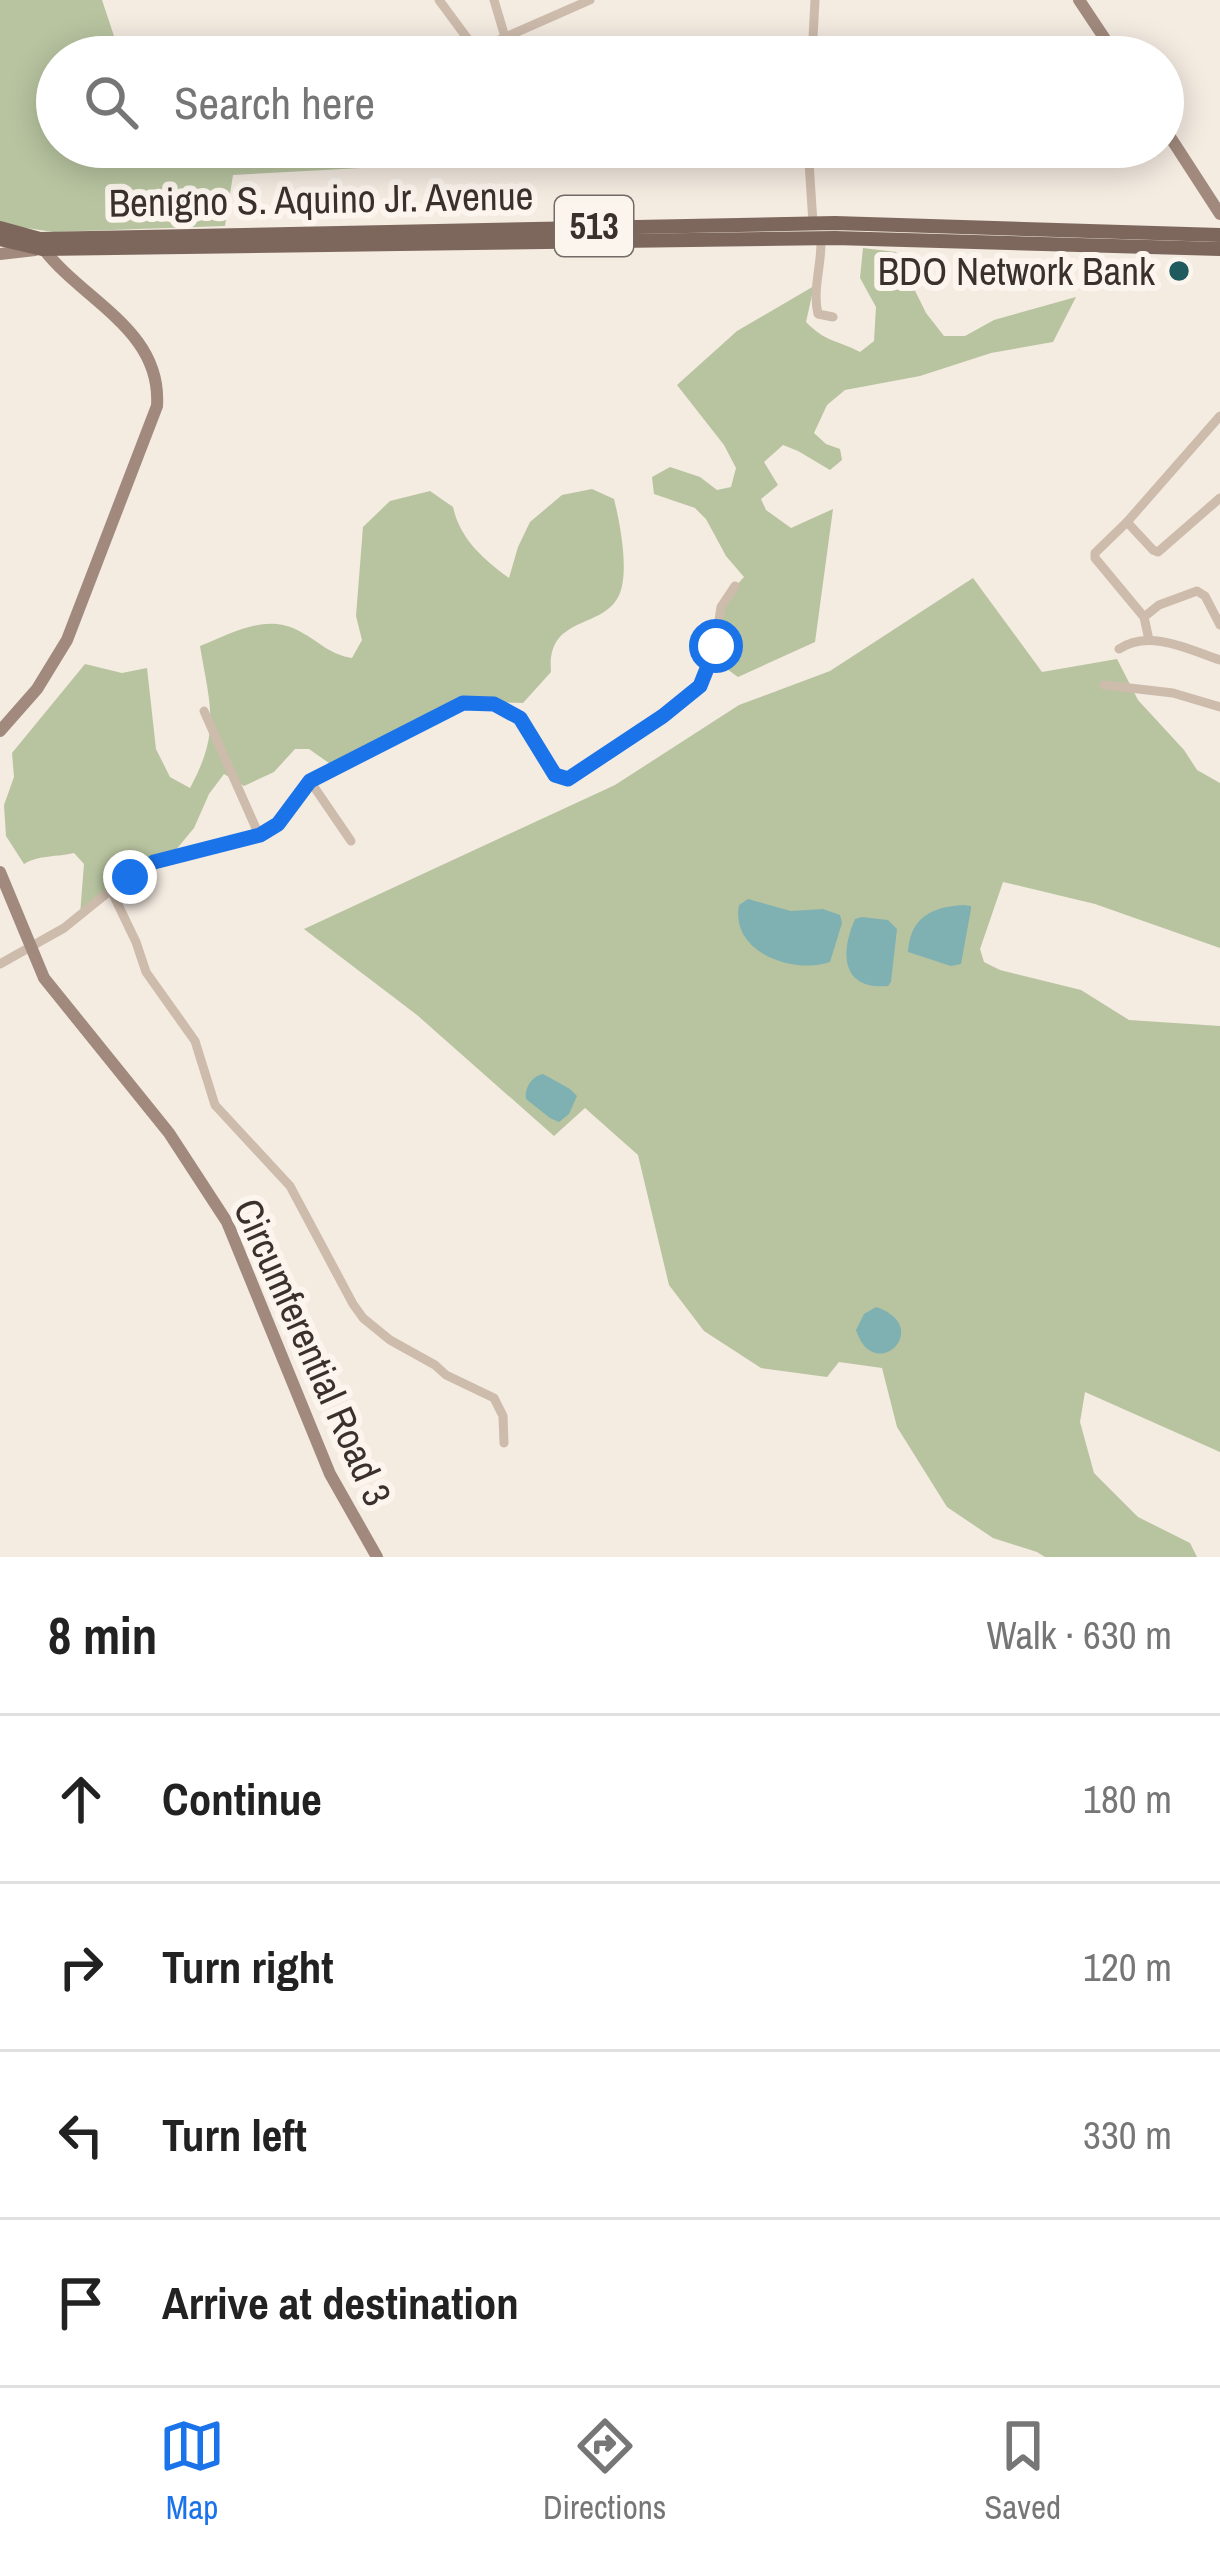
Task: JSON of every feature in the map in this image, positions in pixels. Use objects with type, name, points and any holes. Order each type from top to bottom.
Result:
[{"type":"main road","points":[[1079,0],[1103,36]]},
{"type":"main road","points":[[1184,158],[1220,214]]},
{"type":"main road","points":[[1203,186],[1220,201]]},
{"type":"main road","name":"Benigno S. Aquino Jr. Avenue","points":[[4,245],[571,234],[814,223],[1148,240]]},
{"type":"main road","name":"Benigno S. Aquino Jr. Avenue","points":[[0,228],[41,244]]},
{"type":"main road","name":"Benigno S. Aquino Jr. Avenue","points":[[571,234],[1219,237]]},
{"type":"main road","points":[[0,731],[37,689],[67,640],[157,406],[156,374],[142,345],[41,244]]},
{"type":"main road","name":"Circumferential Road 3","points":[[0,872],[44,977],[169,1133],[226,1222],[330,1474],[377,1557]]},
{"type":"street","points":[[440,0],[472,36]]},
{"type":"street","points":[[494,0],[505,36]]},
{"type":"street","points":[[507,36],[560,6],[590,0]]},
{"type":"street","points":[[813,36],[815,0]]},
{"type":"street","points":[[810,168],[814,223]]},
{"type":"street","points":[[821,238],[815,309],[833,317]]},
{"type":"street","points":[[1149,640],[1144,617],[1094,558],[1096,551],[1220,416]]},
{"type":"street","points":[[1127,522],[1158,552],[1220,498]]},
{"type":"street","points":[[0,964],[64,928],[154,862],[260,835],[278,824],[310,781],[463,703],[494,704],[520,718],[555,775],[574,776],[700,686],[716,646],[721,607],[735,586]]},
{"type":"street","points":[[1144,617],[1155,607],[1197,591],[1205,596],[1220,625]]},
{"type":"street","points":[[1118,649],[1136,640],[1149,640],[1220,660]]},
{"type":"street","points":[[1104,685],[1173,693],[1220,706]]},
{"type":"street","points":[[204,711],[260,835]]},
{"type":"street","points":[[310,781],[351,841]]},
{"type":"street","points":[[111,890],[146,972],[195,1041],[215,1105],[290,1186],[353,1304],[390,1340],[494,1398],[503,1417],[504,1443]]},
{"type":"green space","points":[[0,0],[102,0],[114,36],[36,36],[36,168],[362,168],[233,175],[225,226],[54,232],[0,222]]},
{"type":"green space","points":[[863,248],[896,252],[926,313],[944,336],[965,336],[994,320],[1076,297],[1053,342],[845,390],[827,405],[814,433],[840,449],[842,460],[830,470],[783,445],[764,462],[778,485],[761,499],[766,510],[791,528],[833,509],[815,642],[738,677],[720,664],[715,638],[722,601],[744,577],[695,508],[654,494],[652,477],[670,467],[700,477],[717,490],[731,487],[736,468],[677,385],[737,331],[814,286],[806,322],[860,352],[874,341],[876,307],[860,278]]},
{"type":"green space","points":[[592,489],[614,499],[624,559],[620,593],[613,605],[558,640],[551,672],[523,703],[467,701],[336,768],[309,749],[295,749],[274,772],[244,786],[224,774],[194,828],[175,851],[150,861],[80,915],[84,864],[74,853],[24,864],[6,836],[4,805],[14,777],[12,753],[85,664],[122,673],[147,668],[156,749],[170,777],[190,788],[209,734],[200,646],[250,627],[276,624],[352,658],[362,640],[356,616],[363,527],[390,501],[430,491],[453,507],[474,547],[509,578],[530,522],[562,495]]},
{"type":"green space","points":[[973,578],[1042,672],[1117,659],[1138,700],[1197,770],[1220,783],[1220,948],[1095,904],[1003,882],[980,949],[984,962],[1000,970],[1081,990],[1129,1020],[1220,1026],[1220,1452],[1085,1392],[1080,1422],[1094,1473],[1138,1517],[1190,1543],[1197,1557],[1045,1557],[993,1538],[947,1507],[897,1427],[882,1368],[839,1362],[827,1377],[761,1368],[704,1331],[669,1285],[638,1155],[585,1108],[554,1136],[417,1015],[304,929],[615,785],[739,705],[830,671]]},
{"type":"water","points":[[748,899],[791,911],[823,909],[840,915],[842,923],[830,962],[783,962],[754,947],[739,921],[739,905]]},
{"type":"water","points":[[963,905],[971,909],[961,964],[951,966],[908,952],[913,930],[925,916]]},
{"type":"water","points":[[855,919],[888,920],[897,929],[888,986],[861,982],[848,967],[850,932]]},
{"type":"water","points":[[543,1074],[577,1096],[569,1114],[559,1122],[526,1099],[530,1083]]},
{"type":"water","points":[[876,1307],[893,1316],[900,1327],[900,1338],[886,1353],[864,1346],[856,1330],[864,1314]]},
{"type":"place","name":"BDO Network Bank","points":[[1179,271]]},
{"type":"route","points":[[130,877],[154,862],[260,835],[278,824],[310,781],[463,703],[494,704],[520,718],[555,775],[568,779],[700,686],[716,646]]}]
